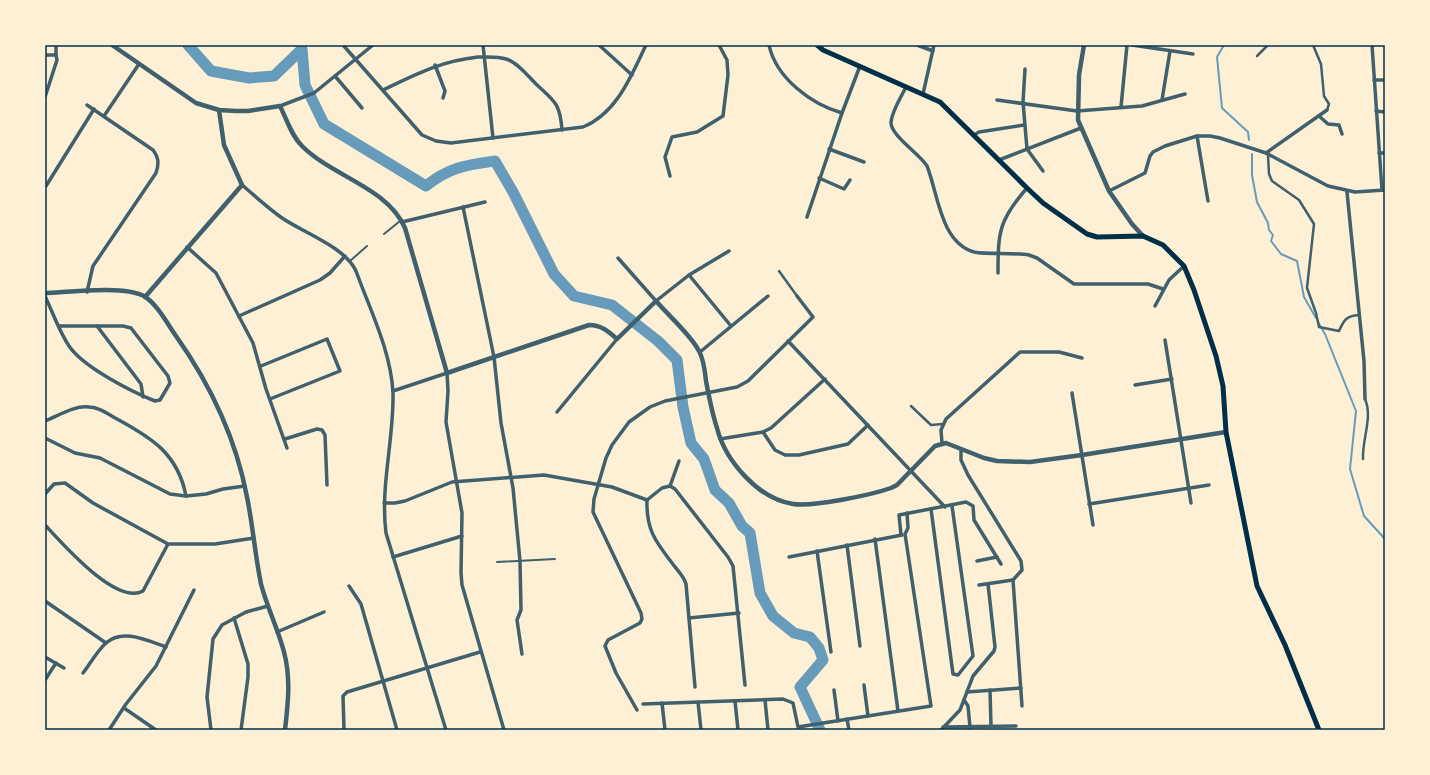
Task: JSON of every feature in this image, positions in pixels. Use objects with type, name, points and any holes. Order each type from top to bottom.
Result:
[{"type":"main road","points":[[817,45],[823,50],[940,102],[1027,188],[1044,203],[1087,234],[1097,237],[1143,236],[1163,246],[1184,266],[1198,301],[1216,356],[1222,386],[1226,432],[1257,586],[1285,645],[1319,730]]},
{"type":"street","points":[[45,97],[57,60],[55,55],[56,45]]},
{"type":"street","points":[[112,45],[196,103],[219,110],[248,111],[280,106],[310,95],[373,45]]},
{"type":"street","points":[[343,45],[422,135],[436,141],[451,144],[583,127],[593,123],[605,114],[626,88],[646,45]]},
{"type":"street","points":[[484,45],[493,138]]},
{"type":"street","points":[[599,45],[632,75]]},
{"type":"street","points":[[670,176],[665,157],[672,137],[697,132],[723,116],[728,75],[727,60],[719,45]]},
{"type":"street","points":[[769,45],[774,61],[793,85],[815,101],[842,113]]},
{"type":"street","points":[[917,45],[933,51]]},
{"type":"street","points":[[923,94],[934,45]]},
{"type":"street","points":[[1084,45],[1079,75],[1077,110],[1081,128],[1109,191],[1132,224],[1143,236]]},
{"type":"street","points":[[1121,108],[1127,45]]},
{"type":"street","points":[[1132,45],[1193,54]]},
{"type":"street","points":[[1257,56],[1268,45]]},
{"type":"street","points":[[1267,154],[1327,110],[1329,104],[1324,96],[1320,64],[1313,45]]},
{"type":"street","points":[[1109,191],[1145,173],[1150,156],[1153,152],[1164,146],[1197,136],[1220,138],[1267,154],[1317,181],[1347,192],[1384,190],[1379,153],[1372,45]]},
{"type":"street","points":[[1162,100],[1170,51]]},
{"type":"street","points":[[45,55],[55,55]]},
{"type":"street","points":[[383,90],[435,65],[463,59],[485,57],[504,58],[510,60],[556,103],[561,114],[562,130]]},
{"type":"street","points":[[104,116],[139,64]]},
{"type":"street","points":[[435,65],[445,91],[443,98]]},
{"type":"street","points":[[807,217],[829,149],[860,66]]},
{"type":"street","points":[[1025,69],[1023,102],[1027,149],[1043,171]]},
{"type":"street","points":[[335,76],[362,108]]},
{"type":"street","points":[[1374,80],[1385,80]]},
{"type":"street","points":[[906,87],[891,121],[893,130],[923,160],[927,166],[940,211],[955,239],[964,247],[975,252],[998,252],[1029,255],[1037,258],[1074,284],[1148,284],[1163,289]]},
{"type":"street","points":[[997,100],[1023,102],[1077,110],[1142,106],[1186,94]]},
{"type":"street","points":[[87,105],[153,150],[157,155],[158,166],[156,173],[93,266],[87,292]]},
{"type":"street","points":[[280,106],[292,132],[306,150],[325,164],[381,199],[396,212],[401,221],[447,373],[448,391],[446,422],[458,481],[462,513],[462,585],[480,652],[504,730]]},
{"type":"street","points":[[46,186],[94,109]]},
{"type":"street","points":[[219,110],[224,145],[242,185],[283,218],[345,256],[350,261],[356,271],[382,341],[388,358],[393,391],[384,503],[386,532],[446,730]]},
{"type":"street","points":[[1376,111],[1385,112]]},
{"type":"street","points":[[1319,116],[1328,124],[1339,125],[1342,134]]},
{"type":"street","points":[[974,135],[979,132],[1024,125]]},
{"type":"street","points":[[999,160],[1081,128]]},
{"type":"street","points":[[1197,136],[1208,201]]},
{"type":"street","points":[[829,149],[864,162]]},
{"type":"street","points":[[1379,153],[1385,153]]},
{"type":"street","points":[[1267,154],[1269,174],[1272,181],[1299,200],[1314,224],[1307,288],[1316,313],[1319,327],[1339,331],[1344,318],[1359,315]]},
{"type":"street","points":[[819,178],[844,188],[850,180]]},
{"type":"street","points":[[145,297],[242,185]]},
{"type":"street","points":[[998,274],[998,252],[1001,226],[1006,216],[1027,188]]},
{"type":"street","points":[[1347,192],[1359,315],[1365,399],[1369,410],[1363,448],[1363,459]]},
{"type":"street","points":[[401,221],[485,202]]},
{"type":"street","points":[[463,207],[494,357],[500,423],[511,477],[520,561],[521,610],[517,620],[522,654]]},
{"type":"street","points":[[187,247],[216,274],[253,343],[287,448]]},
{"type":"street","points":[[557,412],[631,324],[656,301],[689,275],[729,251]]},
{"type":"street","points":[[239,316],[320,280],[330,273],[345,256]]},
{"type":"street","points":[[618,258],[700,352],[720,439],[733,463],[757,486],[771,496],[791,504],[808,504],[885,490],[897,485],[935,446],[942,443],[951,444],[984,458],[997,461],[1030,462],[1226,432]]},
{"type":"street","points":[[1155,306],[1163,289],[1172,276],[1184,266]]},
{"type":"street","points":[[637,710],[616,673],[605,646],[608,640],[640,623],[642,619],[641,613],[594,512],[594,499],[598,484],[612,445],[629,422],[650,407],[665,401],[737,387],[748,381],[813,317],[779,271]]},
{"type":"street","points":[[689,275],[731,326]]},
{"type":"street","points":[[59,326],[127,326],[134,331],[169,380],[169,386],[158,401],[143,396],[114,382],[76,355],[59,326],[45,295],[125,291],[145,297],[169,326],[203,378],[232,442],[244,486],[260,576],[268,606],[285,654],[289,679],[285,730]]},
{"type":"street","points":[[700,352],[768,296]]},
{"type":"street","points":[[393,391],[589,325],[597,325],[604,328],[617,339]]},
{"type":"street","points":[[97,326],[141,384],[143,396]]},
{"type":"street","points":[[261,366],[327,339],[340,371],[270,398]]},
{"type":"street","points":[[1166,340],[1191,503]]},
{"type":"street","points":[[788,341],[945,507]]},
{"type":"street","points":[[911,406],[931,425],[942,424],[1020,352],[1059,352],[1082,358]]},
{"type":"street","points":[[720,439],[763,432],[780,421],[824,379]]},
{"type":"street","points":[[1135,385],[1172,380]]},
{"type":"street","points":[[1072,393],[1093,525]]},
{"type":"street","points":[[45,420],[87,406],[95,407],[154,440],[180,472],[186,496]]},
{"type":"street","points":[[942,424],[942,443]]},
{"type":"street","points":[[763,432],[775,450],[785,455],[799,455],[848,444],[868,425]]},
{"type":"street","points":[[284,439],[316,429],[322,430],[325,435],[327,485]]},
{"type":"street","points":[[45,438],[75,453],[100,458],[170,494],[186,496],[206,494],[224,488],[244,486]]},
{"type":"street","points":[[961,449],[961,460],[968,475],[1021,561],[1022,570],[1013,580],[979,585]]},
{"type":"street","points":[[670,486],[679,461]]},
{"type":"street","points":[[384,503],[405,501],[458,481],[544,475],[598,484],[647,500]]},
{"type":"street","points":[[45,494],[54,484],[60,482],[65,483],[93,503],[168,544],[214,544],[254,538]]},
{"type":"street","points":[[1090,504],[1209,485]]},
{"type":"street","points":[[647,500],[662,488],[670,486],[675,489],[731,561],[735,575],[745,685]]},
{"type":"street","points":[[647,500],[647,520],[651,533],[657,545],[685,580],[695,687]]},
{"type":"street","points":[[643,704],[788,700],[793,703],[796,709],[798,727],[931,706],[899,515],[952,506],[966,502],[973,506],[974,520],[1001,564]]},
{"type":"street","points":[[931,509],[953,674],[960,673],[973,656],[952,506]]},
{"type":"street","points":[[789,557],[903,535],[908,528],[907,513]]},
{"type":"street","points":[[45,525],[90,572],[129,594],[136,594],[143,591],[168,544]]},
{"type":"street","points":[[393,557],[462,536]]},
{"type":"street","points":[[875,540],[898,711]]},
{"type":"street","points":[[847,545],[860,646]]},
{"type":"street","points":[[817,551],[831,652]]},
{"type":"street","points":[[977,561],[997,557]]},
{"type":"street","points":[[1013,580],[1022,706]]},
{"type":"street","points":[[942,729],[956,716],[973,676],[994,652],[995,647],[988,584]]},
{"type":"street","points":[[349,586],[361,604],[397,730]]},
{"type":"street","points":[[109,730],[156,666],[194,590]]},
{"type":"street","points":[[45,601],[106,643]]},
{"type":"street","points":[[211,730],[207,697],[213,639],[222,625],[246,612],[268,606]]},
{"type":"street","points":[[277,632],[324,612]]},
{"type":"street","points":[[689,618],[739,613]]},
{"type":"street","points":[[234,618],[248,664],[248,677],[241,730]]},
{"type":"street","points":[[83,673],[106,643],[120,637],[131,636],[166,647]]},
{"type":"street","points":[[344,730],[344,693],[480,652]]},
{"type":"street","points":[[45,657],[64,668]]},
{"type":"street","points":[[45,680],[56,663]]},
{"type":"street","points":[[864,686],[868,716]]},
{"type":"street","points":[[967,692],[1021,688]]},
{"type":"street","points":[[834,690],[838,721]]},
{"type":"street","points":[[990,690],[991,726]]},
{"type":"street","points":[[765,700],[768,730]]},
{"type":"street","points":[[964,700],[968,706],[970,727]]},
{"type":"street","points":[[735,701],[738,730]]},
{"type":"street","points":[[698,702],[701,730]]},
{"type":"street","points":[[662,703],[665,730]]},
{"type":"street","points":[[124,708],[156,730]]},
{"type":"street","points":[[847,719],[849,730]]},
{"type":"street","points":[[942,729],[1016,726]]},
{"type":"lane","points":[[384,234],[401,221]]},
{"type":"lane","points":[[350,261],[367,246]]},
{"type":"lane","points":[[497,562],[555,559]]},
{"type":"waterway","points":[[188,45],[211,71],[249,78],[274,76],[302,49],[305,85],[324,124],[426,186],[443,175],[459,168],[495,161],[513,192],[554,274],[574,296],[612,305],[658,341],[677,360],[683,407],[691,443],[704,459],[715,490],[729,503],[742,526],[750,533],[760,593],[773,616],[794,633],[810,637],[819,648],[823,660],[800,687],[820,730]]},
{"type":"waterway","points":[[1224,45],[1217,57],[1222,108],[1248,132],[1249,140]]},
{"type":"waterway","points":[[1252,154],[1252,175],[1257,202],[1268,223],[1269,230],[1273,235],[1271,241],[1281,254],[1297,261],[1304,297],[1316,318]]},
{"type":"waterway","points":[[1318,322],[1325,334],[1356,411],[1350,469],[1364,516],[1385,539]]}]
